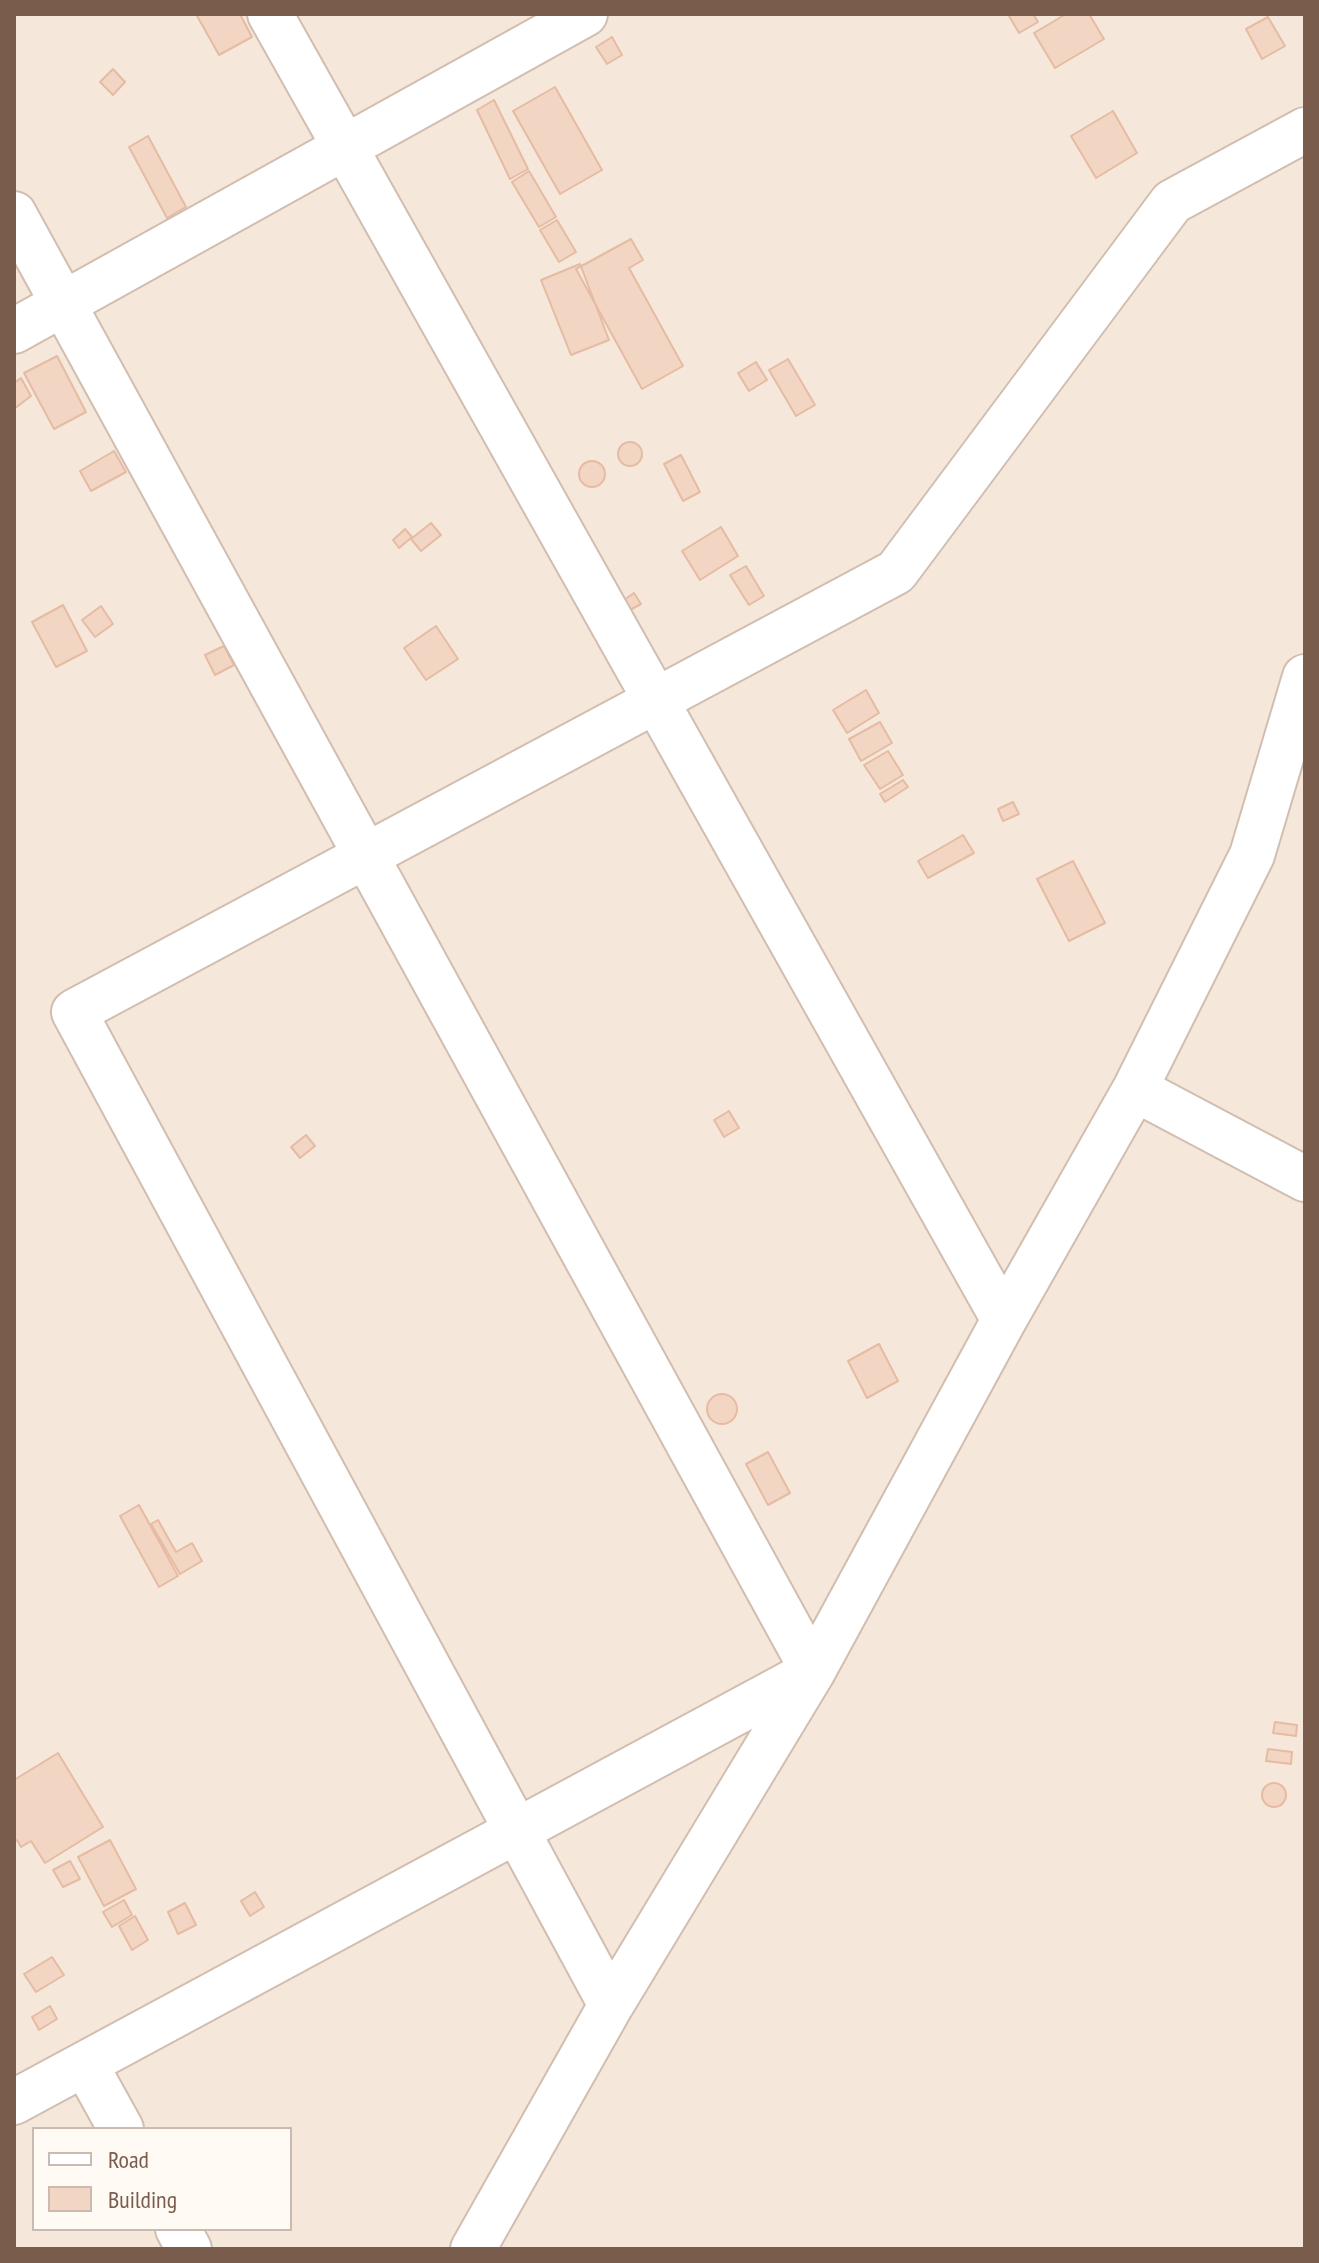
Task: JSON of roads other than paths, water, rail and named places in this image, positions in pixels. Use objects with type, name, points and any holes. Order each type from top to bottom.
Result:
[{"type":"street","points":[[270,14],[1004,1320]]},
{"type":"street","points":[[14,331],[585,14]]},
{"type":"street","points":[[611,2005],[74,1012],[896,572],[1172,202],[1305,130]]},
{"type":"street","points":[[14,214],[813,1671]]},
{"type":"street","points":[[473,2249],[611,2005],[813,1671],[1004,1320],[1135,1089],[1252,855],[1305,677]]},
{"type":"street","points":[[1135,1089],[1305,1179]]},
{"type":"street","points":[[14,2102],[813,1671]]},
{"type":"street","points":[[85,2064],[120,2127]]},
{"type":"street","points":[[179,2231],[189,2249]]}]
